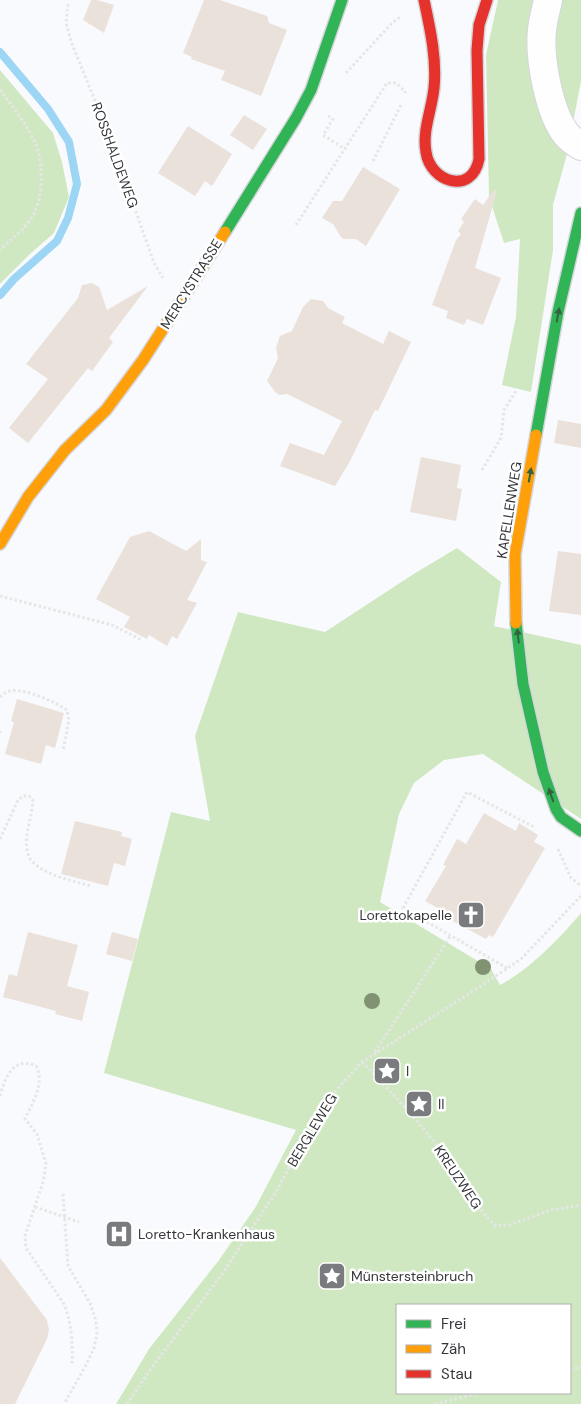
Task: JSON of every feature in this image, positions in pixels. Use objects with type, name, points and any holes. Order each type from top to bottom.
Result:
[{"type":"street","name":"MERCYSTRASSE","points":[[0,544],[28,497],[65,450],[106,410],[138,367],[296,118],[311,90],[342,0]]},
{"type":"street","points":[[424,0],[432,50],[434,88],[425,134],[428,164],[436,174],[444,178],[462,181],[472,175],[477,168],[479,156],[477,50],[479,25],[488,0]]},
{"type":"street","points":[[548,0],[542,31],[542,58],[547,85],[556,117],[566,134],[581,146]]},
{"type":"street","name":"KAPELLENWEG","points":[[581,213],[558,312],[516,554],[516,622],[523,684],[543,772],[556,809],[562,817],[581,831]]},
{"type":"path","name":"ROSSHALDEWEG","points":[[68,4],[66,23],[72,44],[109,135],[154,263],[169,286],[184,296]]},
{"type":"path","points":[[346,74],[399,16]]},
{"type":"path","points":[[296,225],[387,83],[396,83],[405,91],[405,98],[373,161]]},
{"type":"path","points":[[0,90],[15,109],[36,145],[42,177],[39,200],[29,222],[0,250]]},
{"type":"path","points":[[325,115],[333,119],[323,135],[346,149]]},
{"type":"path","points":[[482,470],[501,438],[504,410],[527,372],[548,371]]},
{"type":"path","points":[[0,596],[112,625],[142,640]]},
{"type":"path","points":[[0,696],[8,691],[22,690],[59,705],[66,710],[69,720],[63,752]]},
{"type":"path","points":[[507,968],[403,908],[466,792],[540,830]]},
{"type":"path","points":[[0,839],[18,800],[23,796],[29,796],[33,800],[27,834],[27,851],[30,860],[57,876],[91,886]]},
{"type":"path","points":[[554,842],[562,855],[571,878],[581,886]]},
{"type":"path","name":"BERGLEWEG","points":[[127,1404],[155,1363],[222,1274],[276,1192],[308,1132],[333,1094],[362,1062],[520,958],[581,896]]},
{"type":"path","points":[[374,1054],[451,935]]},
{"type":"path","points":[[0,1096],[9,1074],[18,1064],[27,1062],[36,1066],[41,1074],[39,1086],[25,1119],[36,1134],[46,1164],[43,1182],[24,1236],[26,1248],[64,1304],[68,1314],[73,1346],[72,1366]]},
{"type":"path","name":"KREUZWEG","points":[[362,1062],[428,1134],[452,1166],[483,1214],[496,1226],[509,1225],[551,1210],[581,1205]]},
{"type":"path","points":[[63,1194],[68,1266],[90,1302],[96,1321],[97,1334],[94,1348],[86,1365],[64,1404]]},
{"type":"path","points":[[34,1207],[79,1222]]},
{"type":"path","points":[[435,1404],[476,1394]]},
{"type":"green space","points":[[498,0],[581,0],[581,81],[567,154],[553,205],[553,250],[531,392],[502,385],[516,317],[520,239],[504,243],[489,197],[486,55]]},
{"type":"green space","points":[[0,70],[53,133],[62,162],[69,197],[54,233],[0,284]]},
{"type":"green space","points":[[457,548],[501,582],[494,626],[581,645],[581,819],[483,754],[444,760],[414,783],[399,814],[380,902],[491,969],[500,985],[522,971],[544,953],[581,913],[581,1404],[116,1404],[149,1349],[219,1260],[255,1208],[296,1130],[104,1073],[171,812],[210,821],[195,736],[238,612],[325,632]]},
{"type":"building","points":[[91,0],[114,5],[104,33],[83,20]]},
{"type":"building","points":[[204,0],[220,0],[267,16],[269,23],[287,30],[261,96],[221,80],[225,71],[191,59],[192,57],[183,53]]},
{"type":"building","points":[[244,115],[267,129],[253,150],[230,135]]},
{"type":"building","points":[[188,126],[232,154],[212,186],[205,181],[195,196],[158,173]]},
{"type":"building","points":[[363,167],[400,189],[366,246],[356,239],[344,239],[333,224],[322,218],[333,201],[342,201]]},
{"type":"building","points":[[494,190],[497,191],[475,268],[501,278],[483,325],[467,319],[464,325],[446,318],[448,311],[432,305],[456,240],[461,234],[458,231],[464,222],[461,219],[475,199],[483,205]]},
{"type":"building","points":[[92,283],[99,287],[107,310],[148,286],[109,338],[113,342],[92,371],[88,368],[28,443],[9,428],[48,379],[26,364],[78,298],[82,285]]},
{"type":"building","points":[[311,299],[323,301],[328,308],[345,317],[342,323],[383,344],[389,331],[411,342],[378,411],[375,410],[349,463],[335,486],[280,466],[290,443],[324,455],[342,421],[287,394],[280,395],[276,393],[267,381],[278,358],[276,348],[280,336],[292,331],[303,307]]},
{"type":"building","points":[[558,420],[581,424],[581,448],[554,443]]},
{"type":"building","points":[[421,457],[461,465],[457,488],[462,489],[456,521],[410,512]]},
{"type":"building","points":[[149,531],[186,551],[201,539],[201,560],[207,562],[187,600],[197,603],[177,639],[172,636],[167,646],[149,635],[147,639],[124,627],[130,617],[96,599],[130,537]]},
{"type":"building","points":[[558,551],[581,554],[581,615],[549,611]]},
{"type":"building","points":[[17,699],[64,713],[55,748],[46,745],[41,764],[5,754],[14,722],[11,721]]},
{"type":"building","points":[[484,813],[516,831],[519,823],[538,835],[534,842],[545,848],[493,937],[489,935],[486,939],[445,917],[447,913],[425,901],[446,866],[443,865],[457,839],[466,844]]},
{"type":"building","points":[[75,821],[122,832],[121,836],[132,839],[125,866],[114,863],[108,886],[61,874]]},
{"type":"building","points":[[28,932],[78,945],[67,986],[89,992],[82,1021],[55,1014],[56,1011],[3,997],[9,974],[17,976]]},
{"type":"building","points":[[112,932],[138,939],[132,961],[106,954]]},
{"type":"building","points":[[0,1258],[47,1320],[49,1330],[47,1339],[15,1404],[0,1404]]},
{"type":"waterway","points":[[0,52],[48,109],[69,142],[77,184],[68,218],[57,241],[14,279],[0,295]]},
{"type":"traffic: fast","points":[[225,232],[296,118],[311,90],[342,0]]},
{"type":"traffic: fast","points":[[536,435],[558,312],[581,213]]},
{"type":"traffic: fast","points":[[516,623],[523,684],[543,772],[556,809],[561,817],[581,831]]},
{"type":"traffic: slow","points":[[0,544],[28,497],[65,450],[106,410],[143,360],[225,232]]},
{"type":"traffic: slow","points":[[516,623],[515,554],[536,435]]},
{"type":"traffic: jam","points":[[424,0],[435,66],[433,96],[425,136],[426,152],[429,162],[435,171],[451,181],[460,181],[468,178],[475,171],[479,159],[477,50],[479,25],[487,0]]},
{"type":"place","name":"Lorettokapelle","points":[[471,915]]},
{"type":"place","name":"I","points":[[387,1071]]},
{"type":"place","name":"II","points":[[419,1104]]},
{"type":"place","name":"Loretto-Krankenhaus","points":[[119,1234]]},
{"type":"place","name":"Münstersteinbruch","points":[[332,1276]]}]
